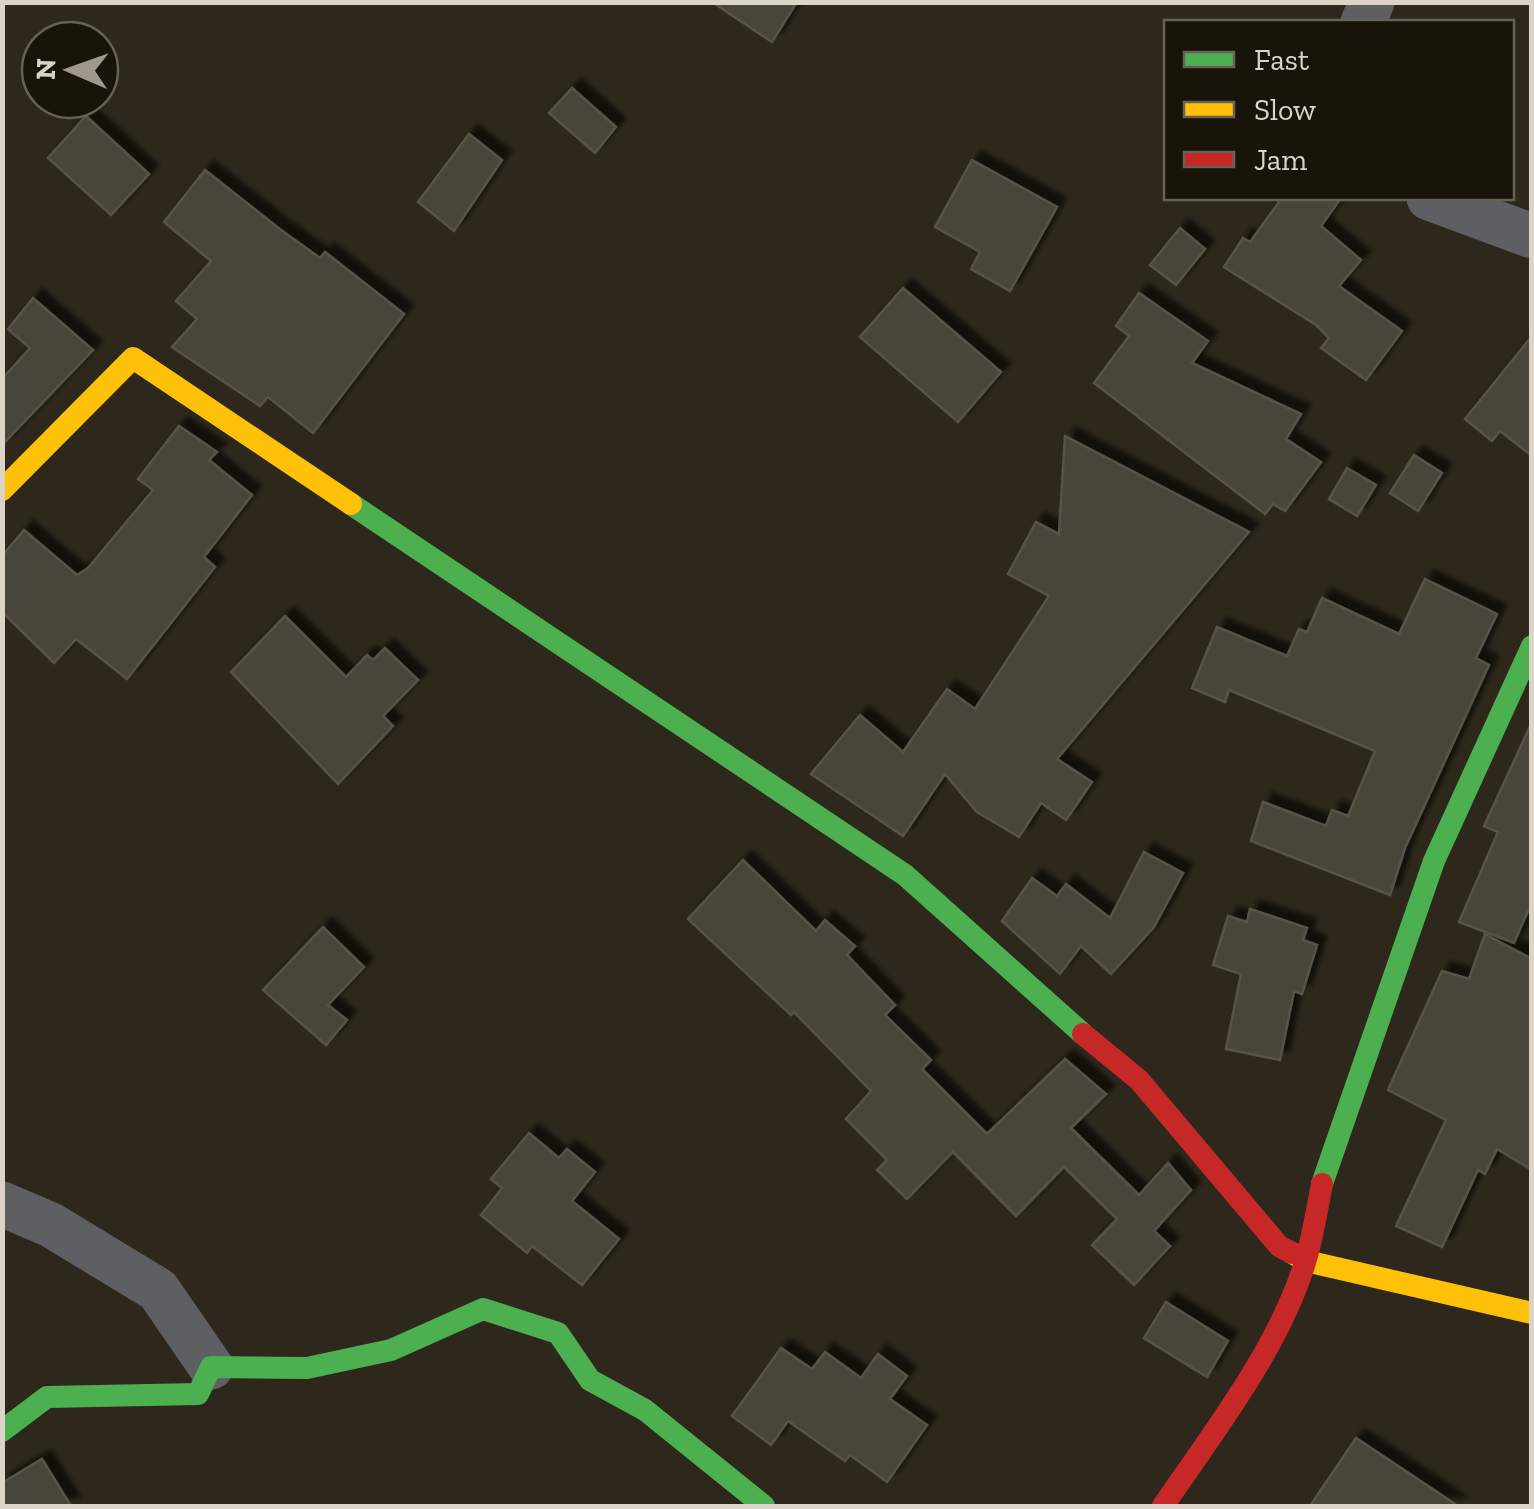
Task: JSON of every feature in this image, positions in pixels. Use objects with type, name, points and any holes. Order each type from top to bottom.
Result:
[{"type":"street","points":[[1433,200],[1459,213],[1532,236]]},
{"type":"street","points":[[2,490],[133,358],[905,875],[1050,1008],[1138,1080],[1268,1235],[1306,1261],[1532,1313]]},
{"type":"street","points":[[1163,1506],[1229,1410],[1282,1314],[1306,1261],[1326,1164],[1434,861],[1532,646]]},
{"type":"street","points":[[2,1204],[51,1224],[158,1290],[210,1367]]},
{"type":"street","points":[[210,1367],[307,1368],[392,1350],[483,1309],[558,1334],[590,1380],[645,1410],[764,1506]]},
{"type":"street","points":[[2,1431],[47,1398],[198,1394],[210,1367]]},
{"type":"building","points":[[712,2],[797,2],[772,42]]},
{"type":"building","points":[[572,88],[616,127],[595,153],[549,113]]},
{"type":"building","points":[[82,120],[90,120],[149,174],[111,215],[48,158]]},
{"type":"building","points":[[469,134],[502,160],[454,231],[418,202]]},
{"type":"building","points":[[972,160],[1057,207],[1010,291],[971,269],[980,252],[935,227]]},
{"type":"building","points":[[205,170],[281,230],[320,258],[325,252],[404,314],[313,433],[268,397],[260,406],[172,347],[197,319],[176,301],[211,261],[164,222]]},
{"type":"building","points":[[1281,200],[1340,200],[1321,226],[1361,260],[1339,286],[1402,331],[1366,380],[1321,348],[1329,338],[1316,325],[1224,267],[1243,238],[1250,242]]},
{"type":"building","points":[[1180,228],[1205,249],[1176,285],[1150,265]]},
{"type":"building","points":[[903,288],[1001,372],[958,422],[860,337]]},
{"type":"building","points":[[1139,293],[1208,341],[1192,363],[1301,414],[1286,439],[1321,462],[1285,511],[1273,504],[1265,514],[1094,383],[1129,336],[1116,326]]},
{"type":"building","points":[[33,298],[93,350],[2,445],[2,379],[30,348],[8,329]]},
{"type":"building","points":[[1532,336],[1532,456],[1500,431],[1492,441],[1465,419]]},
{"type":"building","points":[[179,426],[217,452],[209,460],[252,495],[204,557],[215,567],[127,679],[76,639],[54,663],[2,612],[2,556],[24,530],[77,575],[88,568],[153,490],[138,479]]},
{"type":"building","points":[[1065,436],[1249,532],[1057,759],[1092,782],[1066,820],[1041,803],[1019,837],[977,812],[945,774],[903,836],[811,774],[860,715],[903,752],[947,689],[975,709],[1049,596],[1008,574],[1036,522],[1059,534]]},
{"type":"building","points":[[1414,455],[1442,473],[1418,511],[1390,493]]},
{"type":"building","points":[[1347,468],[1376,485],[1357,516],[1329,499]]},
{"type":"building","points":[[1425,579],[1497,614],[1476,658],[1489,665],[1405,848],[1390,895],[1251,841],[1263,802],[1326,826],[1332,810],[1348,816],[1375,751],[1229,690],[1225,702],[1192,688],[1217,627],[1287,656],[1299,629],[1307,632],[1322,598],[1399,634]]},
{"type":"building","points":[[285,616],[346,677],[367,655],[373,660],[385,648],[418,680],[383,716],[393,726],[338,784],[231,672]]},
{"type":"building","points":[[1532,722],[1532,902],[1514,943],[1459,922],[1498,832],[1484,826]]},
{"type":"building","points":[[1144,852],[1183,873],[1154,927],[1111,974],[1081,946],[1060,974],[1002,921],[1032,878],[1057,896],[1066,884],[1110,918]]},
{"type":"building","points":[[743,860],[816,931],[825,920],[855,946],[847,955],[895,1005],[885,1015],[931,1060],[922,1069],[987,1134],[1065,1059],[1106,1094],[1071,1128],[1139,1195],[1168,1163],[1191,1190],[1154,1231],[1170,1246],[1134,1285],[1092,1245],[1117,1219],[1064,1167],[1016,1216],[953,1152],[907,1199],[877,1170],[887,1160],[846,1119],[871,1091],[794,1012],[791,1015],[688,919]]},
{"type":"building","points":[[1250,909],[1307,928],[1303,940],[1317,945],[1302,994],[1294,991],[1280,1060],[1226,1049],[1241,974],[1213,965],[1228,916],[1247,922]]},
{"type":"building","points":[[323,927],[364,967],[328,1005],[347,1020],[326,1045],[263,990]]},
{"type":"building","points":[[1485,934],[1532,959],[1532,1170],[1497,1149],[1485,1174],[1478,1170],[1442,1247],[1396,1226],[1446,1120],[1388,1090],[1442,971],[1469,979]]},
{"type":"building","points":[[529,1133],[559,1158],[567,1149],[595,1172],[572,1201],[619,1239],[582,1285],[532,1246],[527,1253],[481,1215],[502,1188],[491,1179]]},
{"type":"building","points":[[1166,1302],[1228,1341],[1207,1377],[1144,1338]]},
{"type":"building","points":[[781,1348],[812,1369],[825,1352],[861,1378],[878,1354],[907,1376],[890,1399],[927,1425],[887,1482],[850,1455],[845,1461],[788,1421],[771,1445],[732,1416]]},
{"type":"building","points":[[1356,1438],[1458,1506],[1310,1506]]},
{"type":"building","points":[[42,1459],[71,1506],[2,1506],[2,1483]]},
{"type":"traffic: fast","points":[[351,504],[905,875],[1083,1034]]},
{"type":"traffic: fast","points":[[1322,1184],[1434,861],[1532,646]]},
{"type":"traffic: fast","points":[[2,1431],[47,1397],[198,1394],[211,1367],[307,1368],[391,1350],[483,1309],[558,1333],[590,1380],[645,1410],[764,1506]]},
{"type":"traffic: slow","points":[[2,490],[133,358],[351,504]]},
{"type":"traffic: slow","points":[[1292,1253],[1306,1261],[1532,1313]]},
{"type":"traffic: jam","points":[[1083,1034],[1139,1080],[1279,1246],[1292,1253]]},
{"type":"traffic: jam","points":[[1163,1506],[1244,1387],[1280,1324],[1306,1259],[1322,1184]]}]
